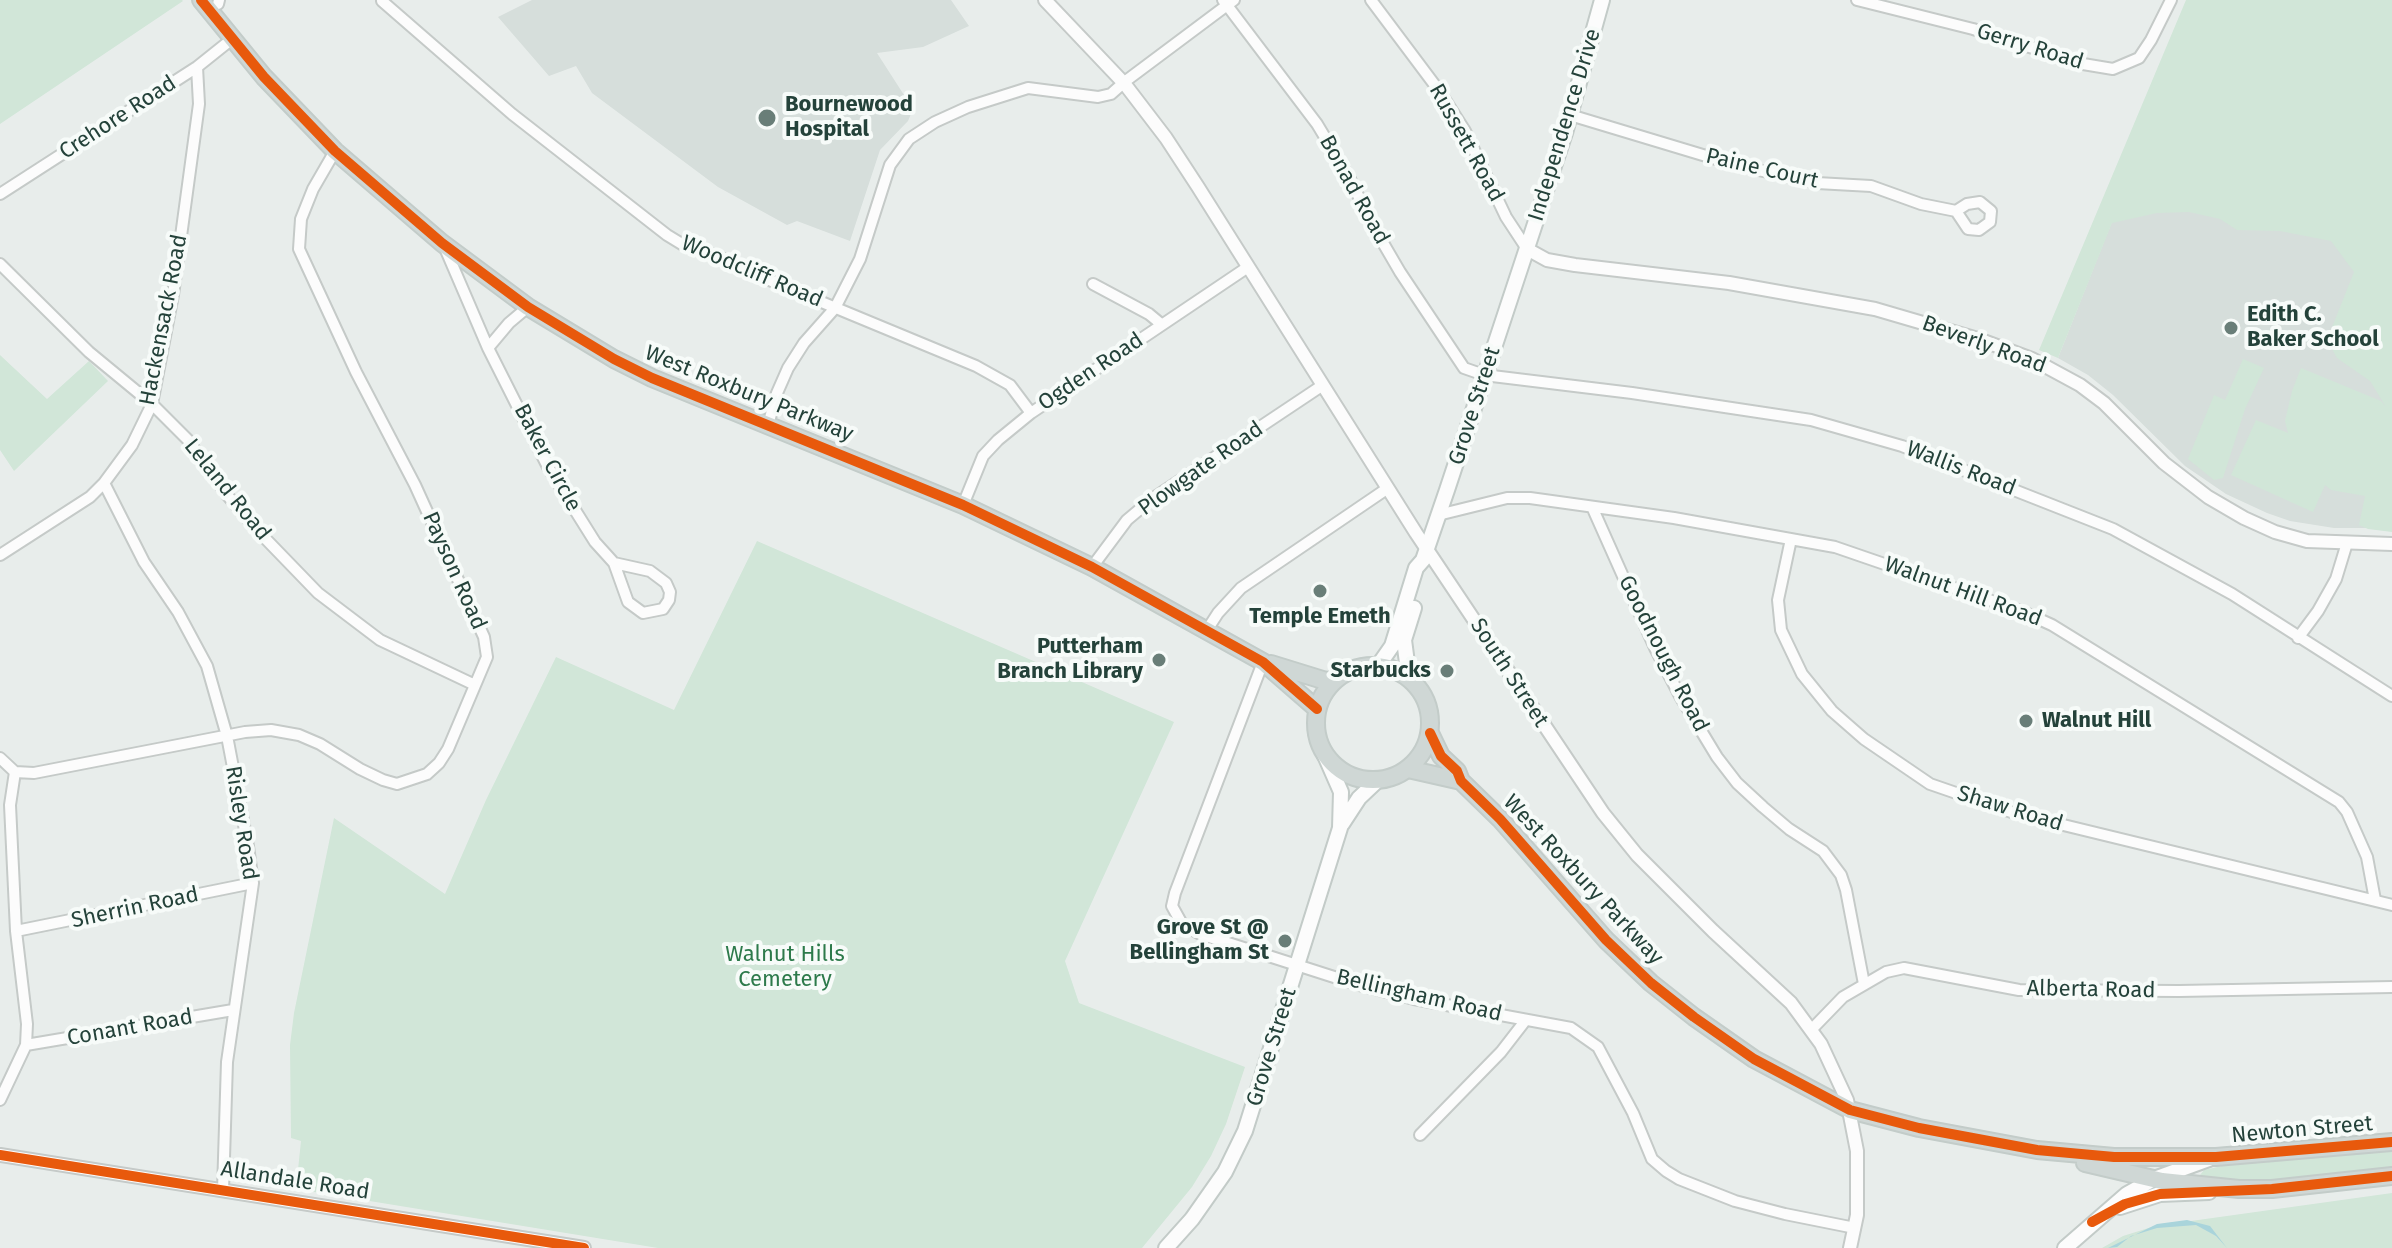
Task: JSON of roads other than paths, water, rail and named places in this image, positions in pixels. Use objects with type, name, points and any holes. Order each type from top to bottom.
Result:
[{"type":"main road","name":"Independence Drive","points":[[1527,249],[1570,115],[1602,0]]},
{"type":"main road","name":"West Roxbury Parkway","points":[[214,1],[229,34],[264,77],[335,151],[442,243],[528,307],[579,339],[652,378],[963,505],[1092,567],[1263,662],[1317,709]]},
{"type":"main road","name":"Grove Street","points":[[1378,666],[1392,646],[1416,568],[1428,547],[1527,249]]},
{"type":"main road","name":"Grove Street","points":[[1409,678],[1404,640],[1425,571],[1422,562]]},
{"type":"main road","name":"West Roxbury Parkway","points":[[1263,662],[1326,681],[1335,680]]},
{"type":"main road","points":[[1378,666],[1409,678],[1427,702],[1430,733],[1422,753],[1408,769],[1377,781],[1345,774],[1332,764],[1317,738],[1317,709],[1321,698],[1335,680],[1348,671],[1378,666]]},
{"type":"main road","name":"West Roxbury Parkway","points":[[1430,733],[1441,756],[1457,771],[1461,781],[1500,819],[1606,940],[1662,993],[1768,1068],[1850,1110],[2154,1179],[2202,1186],[2262,1189],[2392,1176]]},
{"type":"main road","name":"Grove Street","points":[[1323,751],[1341,792],[1340,828]]},
{"type":"main road","points":[[1408,769],[1461,781]]},
{"type":"main road","name":"Grove Street","points":[[1166,1248],[1192,1219],[1225,1172],[1245,1131],[1340,828],[1359,798],[1377,781]]},
{"type":"main road","name":"Newton Street","points":[[2065,1248],[2127,1194],[2154,1179],[2216,1157],[2392,1142]]},
{"type":"main road","name":"West Roxbury Parkway","points":[[2037,1150],[2114,1157],[2216,1157]]},
{"type":"main road","name":"Newton Street","points":[[2092,1222],[2125,1204],[2150,1196],[2262,1189]]},
{"type":"street","name":"South Street","points":[[1045,0],[1124,83],[1166,138],[1388,488],[1567,762],[1637,855],[1791,1003],[1812,1029],[1838,1077],[1850,1110],[1859,1177],[1855,1228],[1850,1248]]},
{"type":"street","name":"Russett Road","points":[[1371,0],[1411,51],[1465,131],[1506,217],[1527,249]]},
{"type":"street","name":"Gerry Road","points":[[1857,0],[1973,29],[2083,64],[2113,69],[2139,58],[2171,0]]},
{"type":"street","name":"Woodcliff Road","points":[[382,1],[512,114],[667,235],[685,246],[717,256],[976,366],[1010,385],[1031,413]]},
{"type":"street","points":[[768,425],[788,368],[804,343],[835,308],[860,259],[890,165],[909,139],[935,122],[968,107],[1028,88],[1098,97],[1111,94],[1228,2]]},
{"type":"street","name":"Bonad Road","points":[[1228,2],[1317,124],[1350,179],[1372,224],[1456,359],[1464,368],[1484,375]]},
{"type":"street","name":"Crehore Road","points":[[0,194],[197,67],[229,34]]},
{"type":"street","name":"Hackensack Road","points":[[2,549],[90,497],[132,445],[152,404],[173,295],[195,135],[199,104],[197,67]]},
{"type":"street","name":"Paine Court","points":[[1570,115],[1736,165],[1817,183],[1871,186],[1921,204],[1956,211]]},
{"type":"street","name":"Payson Road","points":[[15,772],[34,773],[78,766],[271,730],[299,735],[320,744],[383,780],[397,784],[427,774],[448,749],[487,657],[484,637],[415,485],[356,372],[299,249],[301,219],[313,189],[335,151]]},
{"type":"street","name":"Baker Circle","points":[[442,243],[488,348],[548,467],[595,542],[614,563],[628,602],[643,613],[663,609],[670,592],[666,583],[650,571],[614,563]]},
{"type":"street","name":"Beverly Road","points":[[1527,249],[1547,260],[1561,263],[1729,283],[1861,306],[1981,340],[2032,359],[2080,385],[2104,403],[2164,463],[2208,497],[2244,518],[2275,532],[2307,541],[2392,544]]},
{"type":"street","name":"Leland Road","points":[[0,264],[89,352],[152,404],[188,440],[227,495],[318,593],[380,640],[475,685]]},
{"type":"street","name":"Ogden Road","points":[[963,505],[983,456],[998,440],[1031,413],[1248,267]]},
{"type":"street","points":[[1093,284],[1149,314],[1161,324]]},
{"type":"street","points":[[488,348],[509,323],[528,307]]},
{"type":"street","name":"Wallis Road","points":[[1484,375],[1785,416],[1853,431],[2005,485],[2113,529],[2232,594],[2392,696]]},
{"type":"street","name":"Plowgate Road","points":[[1092,567],[1127,520],[1152,499],[1323,385]]},
{"type":"street","name":"Risley Road","points":[[104,483],[144,562],[178,612],[207,666],[227,736],[253,883],[227,1062],[223,1190]]},
{"type":"street","points":[[1207,630],[1241,588],[1388,488]]},
{"type":"street","name":"Walnut Hill Road","points":[[1438,515],[1507,498],[1530,498],[1674,518],[1835,547],[2021,611],[2052,625],[2327,794],[2347,812],[2357,831],[2367,857],[2375,900]]},
{"type":"street","name":"Goodnough Road","points":[[1593,509],[1655,648],[1717,757],[1737,783],[1789,829],[1823,851],[1841,875],[1864,984]]},
{"type":"street","name":"Shaw Road","points":[[1791,539],[1778,600],[1781,630],[1802,674],[1832,711],[1864,739],[1930,784],[2014,813],[2392,905]]},
{"type":"street","points":[[2298,638],[2336,579],[2347,543]]},
{"type":"street","name":"Bellingham Road","points":[[1263,662],[1172,906],[1182,924],[1200,934],[1359,985],[1571,1028],[1598,1047],[1633,1113],[1652,1159],[1679,1179],[1735,1201],[1855,1228]]},
{"type":"street","points":[[0,758],[15,772],[10,805],[16,931],[27,1024],[26,1045],[0,1100]]},
{"type":"street","name":"Sherrin Road","points":[[16,931],[253,883]]},
{"type":"street","name":"Alberta Road","points":[[1812,1029],[1843,997],[1886,972],[1904,968],[2019,990],[2392,987]]},
{"type":"street","name":"Conant Road","points":[[26,1045],[233,1010]]},
{"type":"street","points":[[1420,1135],[1501,1052],[1525,1021]]},
{"type":"street","name":"Allandale Road","points":[[0,1155],[584,1248]]},
{"type":"water","points":[[2187,1220],[2210,1226],[2227,1248],[2216,1236],[2196,1225],[2157,1228],[2135,1235],[2157,1224]]},
{"type":"place","name":"Bournewood Hospital","points":[[767,118]]},
{"type":"place","name":"Edith C. Baker School","points":[[2231,328]]},
{"type":"place","name":"Temple Emeth","points":[[1320,591]]},
{"type":"place","name":"Putterham Branch Library","points":[[1159,660]]},
{"type":"place","name":"Starbucks","points":[[1447,671]]},
{"type":"place","name":"Walnut Hill","points":[[2026,721]]},
{"type":"place","name":"Grove St @ Bellingham St","points":[[1285,941]]},
{"type":"park label","name":"Walnut Hills Cemetery","points":[[785,968]]}]
